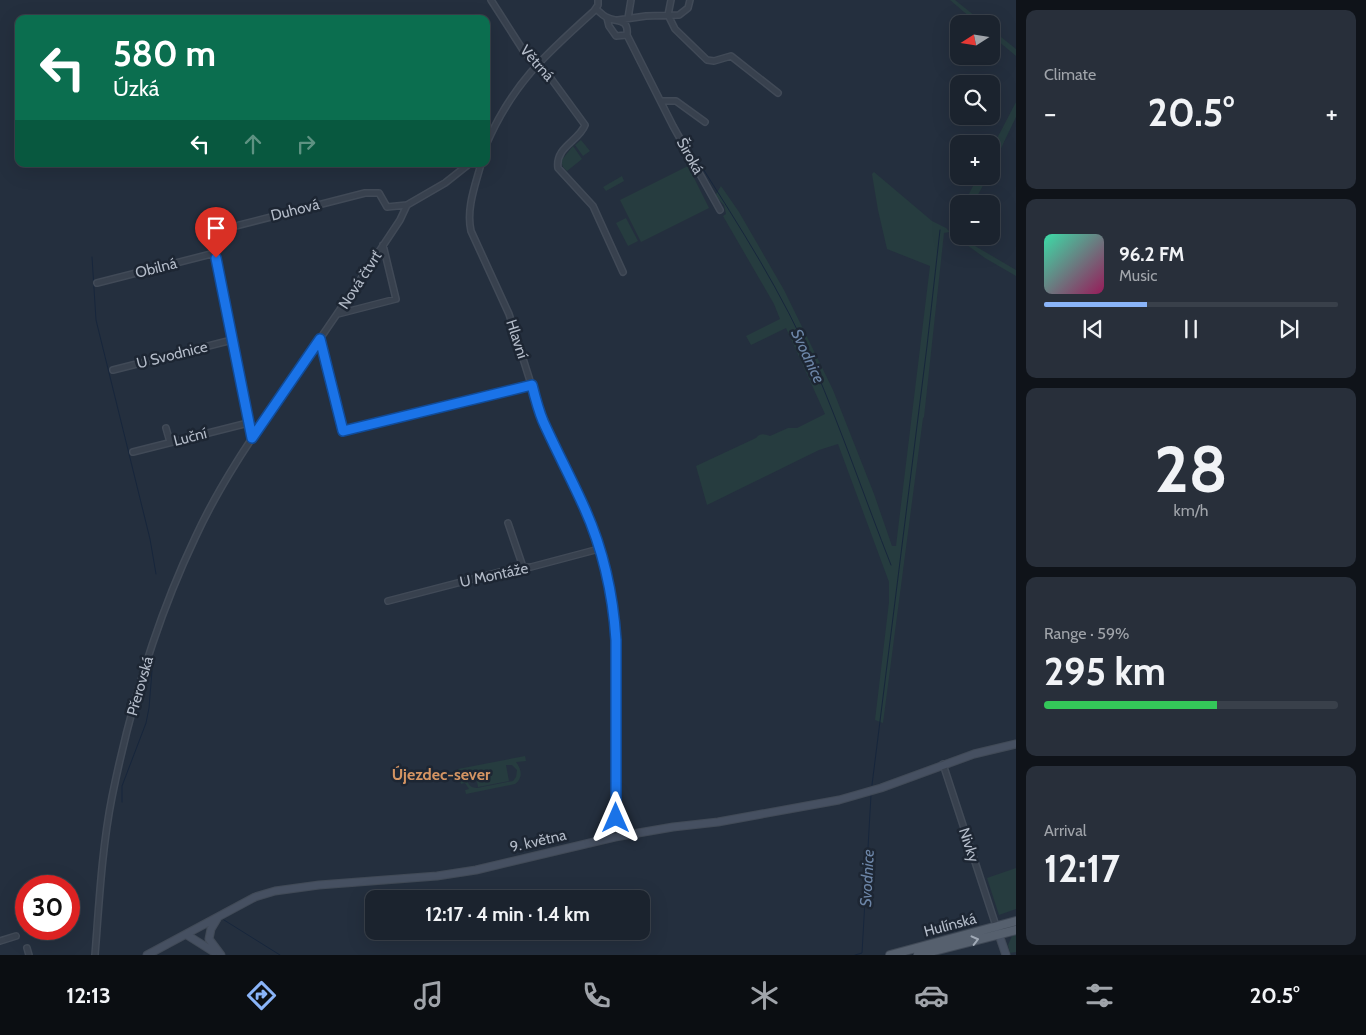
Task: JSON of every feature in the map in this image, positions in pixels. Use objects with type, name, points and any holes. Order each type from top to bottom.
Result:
[{"type":"main road","name":"Hulínská","points":[[918,955],[997,930],[1016,921]]},
{"type":"main road","name":"Hulínská","points":[[890,955],[997,930],[1016,930]]},
{"type":"street","name":"Větrná","points":[[491,0],[522,50],[531,60],[547,72],[585,125],[583,130],[562,151],[559,156],[558,168],[593,206],[623,272]]},
{"type":"street","points":[[490,136],[503,108],[537,64],[596,9],[598,0]]},
{"type":"street","points":[[628,18],[631,0]]},
{"type":"street","points":[[671,0],[668,15],[675,29],[707,60],[714,61],[731,56],[778,93]]},
{"type":"street","points":[[596,9],[607,18],[618,20],[680,15],[688,8],[690,0]]},
{"type":"street","points":[[607,18],[609,26],[616,36],[627,35]]},
{"type":"street","name":"Široká","points":[[618,20],[624,22],[627,35],[673,126],[720,210]]},
{"type":"street","name":"Široká","points":[[662,101],[676,101],[705,122]]},
{"type":"street","points":[[407,205],[445,183],[465,167]]},
{"type":"street","name":"Hlavní","points":[[480,167],[469,208],[470,231],[509,314],[542,419],[584,508],[609,583],[616,640],[615,837]]},
{"type":"street","name":"Duhová","points":[[215,253],[208,233],[365,193],[379,193],[387,207],[407,205]]},
{"type":"street","name":"Nová čtvrť","points":[[252,438],[338,314],[400,220],[407,205]]},
{"type":"street","name":"Nová čtvrť","points":[[338,314],[396,299],[383,245]]},
{"type":"street","points":[[215,253],[252,438]]},
{"type":"street","name":"Obilná","points":[[97,283],[215,253]]},
{"type":"street","points":[[320,339],[343,431],[532,385]]},
{"type":"street","name":"U Svodnice","points":[[113,370],[232,340]]},
{"type":"street","name":"Luční","points":[[133,452],[248,423]]},
{"type":"street","points":[[166,428],[170,442]]},
{"type":"street","name":"Přerovská","points":[[95,955],[112,798],[142,674],[162,615],[195,536],[252,438]]},
{"type":"street","points":[[508,523],[523,567]]},
{"type":"street","name":"U Montáže","points":[[388,601],[599,549]]},
{"type":"street","name":"9. května","points":[[147,955],[255,897],[275,892],[320,885],[436,876],[476,870],[615,837],[718,822],[839,800],[881,788],[974,754],[1016,744]]},
{"type":"street","name":"Nivky","points":[[943,764],[997,930]]},
{"type":"street","points":[[219,917],[211,929],[209,937],[212,945],[220,955]]},
{"type":"street","points":[[997,930],[1006,955]]},
{"type":"street","points":[[187,935],[220,955]]},
{"type":"street","points":[[0,941],[15,936]]},
{"type":"street","points":[[27,948],[29,955]]},
{"type":"green space","points":[[950,0],[955,0],[974,15],[968,15]]},
{"type":"green space","points":[[1000,36],[1016,49],[1016,56],[1000,43]]},
{"type":"green space","points":[[1016,102],[1016,117],[1000,150],[999,135]]},
{"type":"green space","points":[[581,140],[590,151],[583,156],[575,145]]},
{"type":"green space","points":[[573,146],[582,159],[567,171],[561,161]]},
{"type":"green space","points":[[688,166],[709,208],[641,242],[620,200]]},
{"type":"green space","points":[[874,172],[932,221],[950,231],[950,233],[944,233],[924,417],[883,723],[875,720],[889,602],[889,582],[838,444],[819,450],[707,505],[696,466],[758,436],[764,434],[770,436],[788,428],[797,428],[825,414],[786,328],[751,345],[746,336],[780,319],[774,304],[723,216],[726,214],[724,205],[715,196],[721,186],[739,212],[784,290],[833,390],[874,494],[892,546],[896,546],[930,266],[887,249],[872,174]]},
{"type":"green space","points":[[622,176],[624,181],[606,191],[603,187]]},
{"type":"green space","points":[[974,185],[983,185],[978,195],[968,195]]},
{"type":"green space","points":[[626,218],[638,241],[628,246],[616,223]]},
{"type":"green space","points":[[967,245],[974,245],[1016,270],[1016,276]]},
{"type":"green space","points":[[525,756],[526,761],[516,762],[521,774],[515,784],[466,794],[465,790],[469,789],[465,783],[461,784],[458,769]],"holes":[[[506,765],[512,765],[517,770],[513,781],[477,788],[470,786],[468,782],[468,774],[475,771],[478,787],[509,781]]]},
{"type":"green space","points":[[1016,868],[1016,909],[999,915],[987,878]]},
{"type":"green space","points":[[1016,934],[1016,952],[1010,953],[1008,945],[1012,936]]},
{"type":"waterway","name":"Svodnice","points":[[698,161],[760,261],[802,339],[834,415],[891,565]]},
{"type":"waterway","points":[[872,785],[940,230]]},
{"type":"waterway","points":[[92,257],[96,320],[150,539],[156,574]]},
{"type":"waterway","points":[[122,802],[122,786],[146,723],[152,671]]},
{"type":"waterway","name":"Svodnice","points":[[855,955],[862,953],[871,795]]},
{"type":"waterway","points":[[224,920],[280,955]]},
{"type":"district","name":"Újezdec-sever","points":[[441,774]]},
{"type":"route","points":[[216,258],[252,438],[320,339],[343,431],[532,385],[542,419],[584,508],[597,541],[609,583],[616,640],[616,818]]}]
